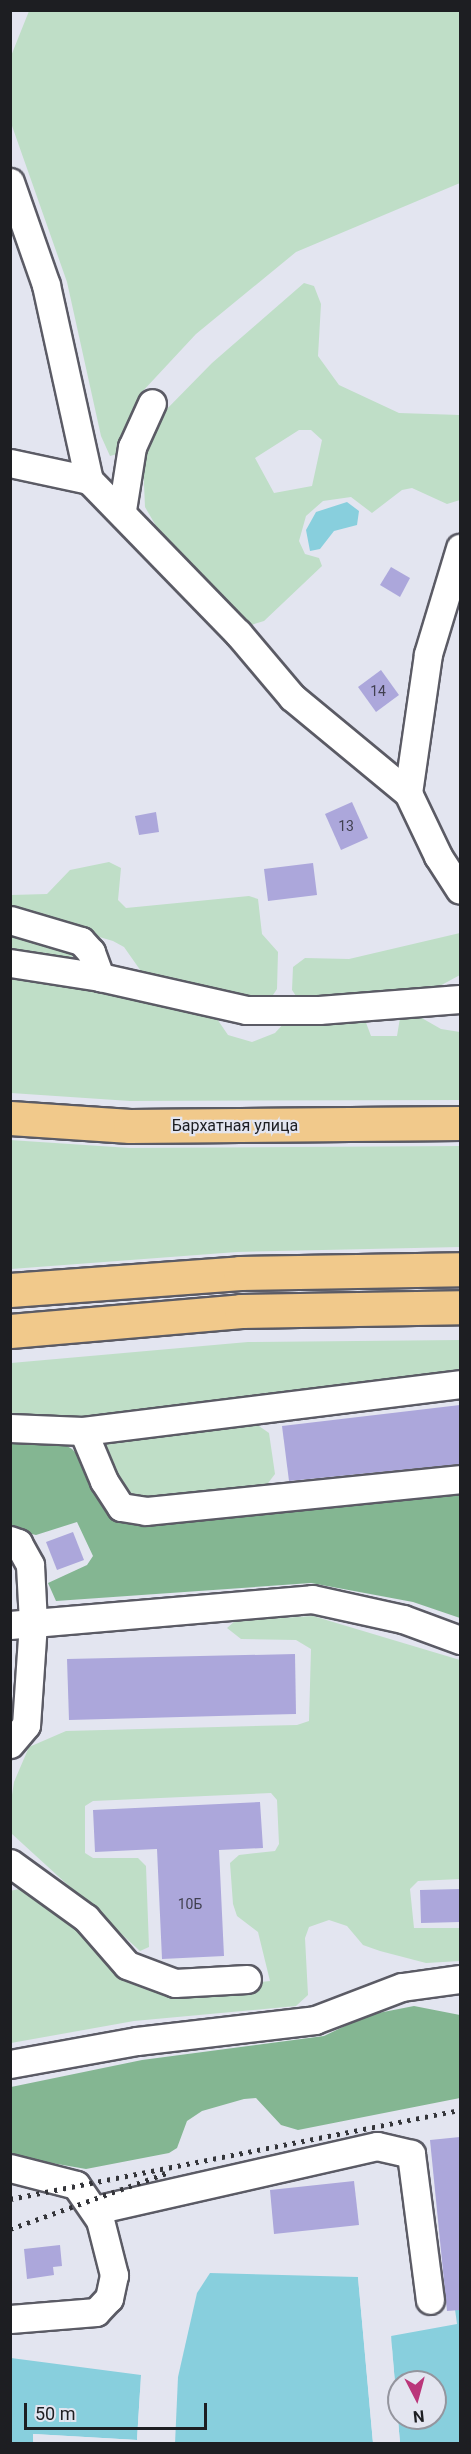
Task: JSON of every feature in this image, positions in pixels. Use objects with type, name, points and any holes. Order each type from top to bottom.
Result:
[{"type":"main road","name":"Бархатная улица","points":[[10,1118],[142,1126],[460,1123]]},
{"type":"main road","points":[[10,1290],[240,1273],[460,1269]]},
{"type":"main road","points":[[10,1331],[241,1311],[460,1307]]},
{"type":"street","points":[[10,182],[46,285],[89,480]]},
{"type":"street","points":[[122,510],[132,447],[152,403]]},
{"type":"street","points":[[10,464],[89,480],[122,510],[292,697],[408,793],[438,856],[460,890]]},
{"type":"street","points":[[408,793],[428,654],[460,548]]},
{"type":"street","points":[[10,920],[81,941],[91,952],[100,977]]},
{"type":"street","points":[[10,963],[100,977],[246,1010],[319,1010],[460,999]]},
{"type":"street","points":[[10,1428],[83,1431],[460,1384]]},
{"type":"street","points":[[83,1431],[104,1481],[121,1507],[146,1511],[460,1479]]},
{"type":"street","points":[[10,1540],[18,1543],[30,1565],[22,1624],[26,1725],[10,1744]]},
{"type":"street","points":[[22,1624],[312,1599],[403,1619],[460,1640]]},
{"type":"street","points":[[10,1863],[86,1918],[127,1965],[175,1983],[248,1979]]},
{"type":"street","points":[[10,2064],[137,2041],[315,2020],[393,1990],[460,1979]]},
{"type":"street","points":[[95,2210],[377,2146],[411,2154],[430,2300]]},
{"type":"street","points":[[10,2168],[76,2185],[95,2210],[114,2275],[110,2298],[96,2312],[10,2319]]},
{"type":"green space","points":[[29,11],[460,11],[460,183],[296,252],[196,334],[142,392],[117,454],[110,456],[101,436],[67,282],[11,123],[11,56]]},
{"type":"green space","points":[[304,283],[314,286],[321,304],[318,356],[339,385],[399,413],[460,415],[460,500],[447,504],[412,488],[402,490],[372,513],[351,497],[323,501],[306,516],[299,541],[305,554],[319,558],[322,566],[264,621],[251,625],[163,538],[145,507],[143,461],[160,416],[212,363]],"holes":[[[299,430],[311,430],[322,440],[312,486],[274,493],[255,458]]]},
{"type":"green space","points":[[109,862],[121,868],[118,900],[126,908],[249,896],[258,899],[262,934],[278,952],[277,989],[271,998],[260,1001],[143,974],[124,947],[113,941],[11,911],[11,895],[47,894],[70,870]]},
{"type":"green space","points":[[11,927],[73,951],[72,962],[11,954]]},
{"type":"green space","points":[[460,933],[460,975],[436,988],[298,999],[292,990],[293,967],[305,958],[349,959]]},
{"type":"green space","points":[[10,972],[213,1013],[228,1035],[252,1042],[275,1033],[286,1021],[365,1020],[371,1036],[397,1036],[400,1018],[413,1013],[441,1029],[460,1032],[460,1100],[130,1101],[11,1093]]},
{"type":"green space","points":[[10,1140],[130,1148],[460,1146],[460,1247],[237,1252],[11,1269]]},
{"type":"green space","points":[[460,1340],[460,1371],[83,1417],[11,1416],[11,1363],[248,1342]]},
{"type":"green space","points":[[256,1424],[269,1433],[275,1474],[265,1487],[146,1498],[126,1494],[105,1452],[105,1446],[117,1437]]},
{"type":"green space","points":[[10,1439],[62,1443],[72,1449],[146,1524],[460,1493],[460,1618],[413,1602],[311,1583],[56,1601],[48,1583],[87,1565],[93,1556],[77,1522],[36,1535],[11,1529]]},
{"type":"green space","points":[[313,1616],[460,1660],[460,1879],[418,1881],[410,1889],[414,1928],[460,1928],[460,1961],[426,1963],[380,1951],[363,1945],[347,1926],[329,1920],[309,1927],[305,1938],[308,1995],[296,2006],[134,2021],[11,2043],[10,1891],[19,1889],[35,1893],[76,1927],[115,1970],[168,1992],[270,1981],[258,1932],[237,1916],[233,1904],[230,1863],[239,1855],[275,1851],[279,1844],[277,1800],[271,1793],[93,1801],[85,1806],[85,1853],[93,1858],[138,1858],[146,1866],[149,1947],[140,1951],[12,1834],[10,1808],[14,1782],[29,1747],[66,1731],[297,1725],[309,1721],[311,1649],[296,1640],[241,1639],[227,1628],[235,1621]]},
{"type":"green space","points":[[414,2006],[460,2015],[460,2098],[298,2130],[281,2125],[256,2098],[244,2099],[202,2111],[187,2121],[177,2148],[169,2153],[86,2169],[11,2156],[11,2087],[142,2060],[324,2036],[368,2015]]},
{"type":"water","points":[[347,502],[359,511],[357,525],[334,531],[320,549],[310,551],[306,530],[316,512]]},
{"type":"water","points":[[210,2273],[358,2277],[373,2443],[175,2444],[178,2377],[197,2293]]},
{"type":"water","points":[[460,2301],[460,2443],[400,2443],[399,2430],[447,2430],[447,2370],[394,2370],[391,2336],[457,2324],[454,2302]]},
{"type":"water","points":[[11,2358],[141,2375],[137,2440],[34,2434],[33,2443],[11,2444]]},
{"type":"pier","points":[[358,2277],[361,2277],[376,2444],[373,2443]]},
{"type":"pier","points":[[141,2375],[139,2443],[36,2437],[33,2443],[33,2434],[137,2440]]},
{"type":"pier","points":[[396,2430],[399,2430],[400,2443],[397,2444]]},
{"type":"building","points":[[391,567],[410,578],[400,597],[380,585]]},
{"type":"building","points":[[381,670],[399,695],[376,712],[358,687]]},
{"type":"building","points":[[352,802],[368,838],[341,850],[325,814]]},
{"type":"building","points":[[156,812],[159,832],[139,835],[135,816]]},
{"type":"building","points":[[313,863],[317,895],[268,901],[264,869]]},
{"type":"building","points":[[460,1405],[460,1464],[289,1481],[282,1426]]},
{"type":"building","points":[[73,1532],[84,1560],[57,1570],[46,1542]]},
{"type":"building","points":[[295,1654],[296,1714],[69,1720],[67,1659]]},
{"type":"building","points":[[260,1802],[263,1848],[219,1850],[224,1956],[162,1959],[157,1849],[95,1852],[93,1810]]},
{"type":"building","points":[[460,1889],[460,1922],[421,1923],[420,1890]]},
{"type":"building","points":[[460,2137],[460,2310],[447,2311],[430,2140]]},
{"type":"building","points":[[354,2181],[359,2225],[274,2234],[270,2190]]},
{"type":"building","points":[[60,2245],[62,2266],[53,2267],[54,2275],[27,2279],[24,2249]]},
{"type":"railway","points":[[10,2199],[460,2110]]},
{"type":"railway","points":[[10,2229],[166,2173]]}]
